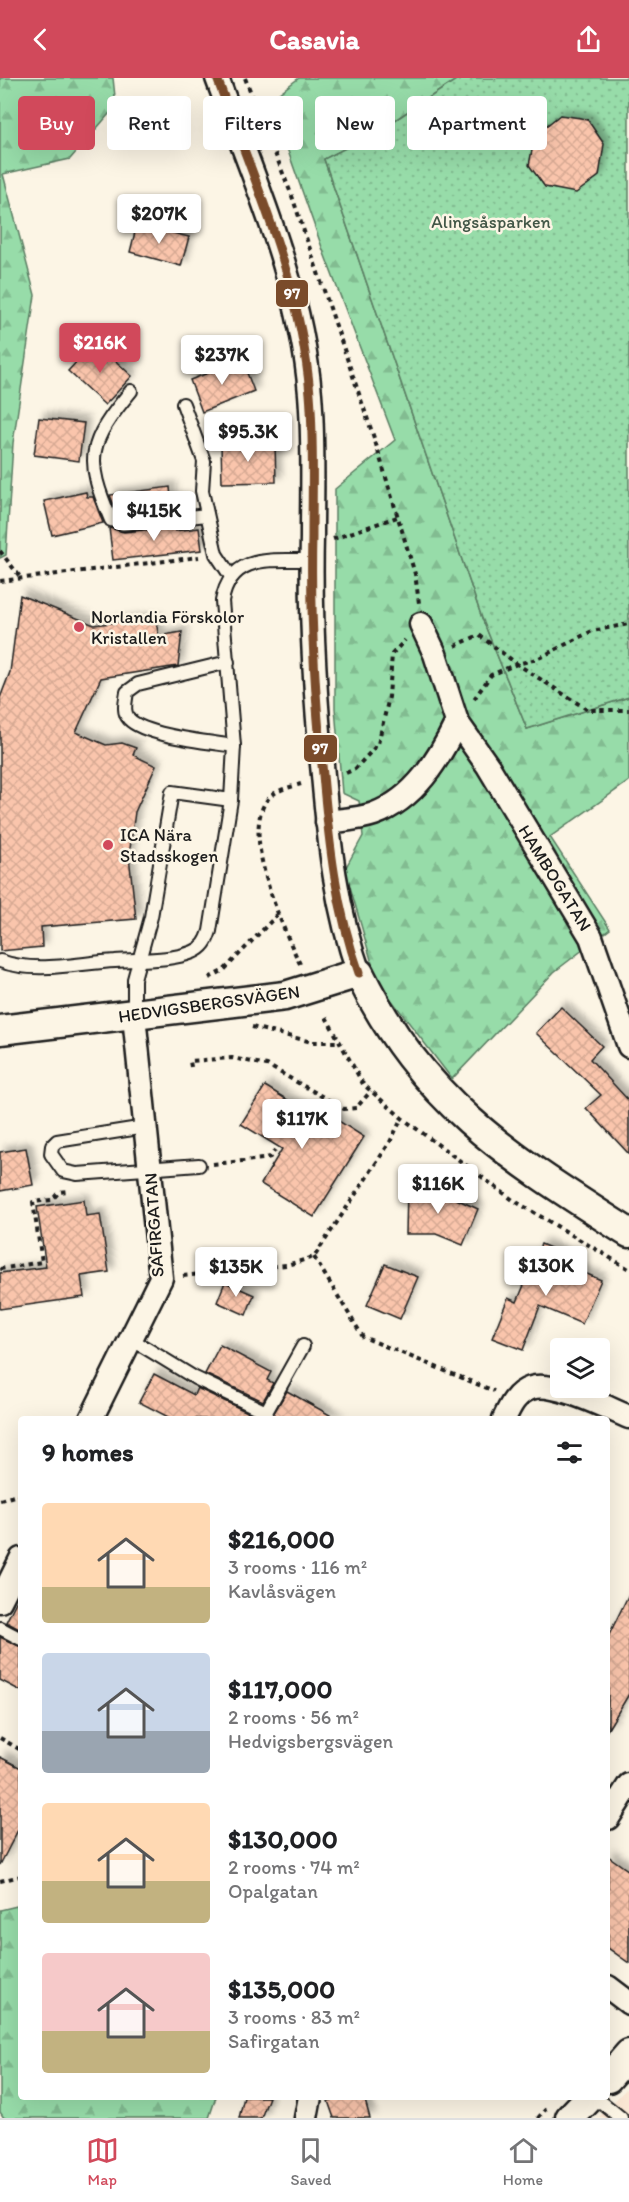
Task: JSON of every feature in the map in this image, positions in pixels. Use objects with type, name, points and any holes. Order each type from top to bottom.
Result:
[{"type":"street","points":[[217,78],[274,229],[302,327],[314,449],[314,652],[327,822],[341,915],[359,974],[386,1025],[430,1083],[460,1114],[510,1155],[629,1233]]},
{"type":"street","name":"HAMBOGATAN","points":[[422,624],[435,654],[457,722],[488,766],[591,936],[629,1046]]},
{"type":"street","points":[[327,822],[373,814],[394,804],[425,776],[441,754],[457,722]]},
{"type":"street","name":"HEDVIGSBERGSVÄGEN","points":[[0,1030],[134,1016],[285,996],[359,974]]},
{"type":"street","name":"SAFIRGATAN","points":[[92,1416],[161,1278],[134,1016]]},
{"type":"street","points":[[509,1409],[531,1387],[553,1388],[629,1417]]},
{"type":"street","points":[[0,1601],[18,1565]]},
{"type":"street","points":[[610,1815],[629,1785]]},
{"type":"street","points":[[610,1989],[629,2003]]},
{"type":"street","points":[[610,2076],[629,2054]]},
{"type":"street","points":[[306,2118],[309,2100]]},
{"type":"street","points":[[570,2118],[587,2100]]},
{"type":"lane","points":[[131,392],[103,426],[93,456],[92,465],[97,488],[111,520],[123,524],[207,514]]},
{"type":"lane","points":[[183,404],[204,461],[202,491],[216,554],[230,575]]},
{"type":"lane","points":[[0,961],[12,965],[36,966],[139,959],[194,952],[206,944],[210,932],[231,800],[234,746],[222,601],[230,575],[243,566],[262,562],[313,560]]},
{"type":"lane","points":[[228,662],[138,684],[127,692],[125,709],[129,719],[155,732],[234,746]]},
{"type":"lane","points":[[134,1016],[132,991],[151,917],[172,792],[231,800]]},
{"type":"lane","points":[[146,1127],[57,1140],[52,1146],[51,1154],[63,1171],[76,1174],[199,1165]]},
{"type":"lane","points":[[131,1339],[195,1378],[266,1412],[303,1346]]},
{"type":"lane","points":[[0,1628],[18,1637]]},
{"type":"lane","points":[[599,2100],[621,2118]]},
{"type":"path","points":[[244,78],[292,196],[375,441],[415,574],[422,624],[392,654],[389,697],[378,744],[355,769],[342,774]]},
{"type":"path","points":[[0,551],[21,578]]},
{"type":"path","points":[[457,722],[491,675],[516,664],[537,659],[591,630],[629,624]]},
{"type":"path","points":[[435,654],[479,635],[516,664],[588,710],[629,710]]},
{"type":"path","points":[[300,964],[273,904],[264,871],[259,830],[265,804],[271,796],[305,783]]},
{"type":"path","points":[[326,1017],[363,1084],[402,1118],[513,1200],[629,1269]]},
{"type":"path","points":[[191,1067],[190,1061],[232,1058],[267,1065],[344,1109],[356,1108],[371,1091]]},
{"type":"path","points":[[161,1278],[287,1265],[314,1257],[390,1142],[402,1118]]},
{"type":"path","points":[[199,1165],[263,1159],[270,1157],[275,1150]]},
{"type":"path","points":[[0,1269],[42,1262],[33,1202],[52,1200],[59,1192],[70,1190]]},
{"type":"path","points":[[314,1257],[363,1337],[509,1409]]},
{"type":"path","points":[[0,1500],[18,1495]]},
{"type":"path","points":[[0,1738],[18,1748]]},
{"type":"path","points":[[0,1881],[18,1877]]},
{"type":"shaded area","points":[[629,2086],[629,2118],[598,2118]]},
{"type":"green space","points":[[0,78],[113,78],[115,96],[107,96],[107,116],[95,130],[95,96],[18,96],[18,150],[78,150],[70,159],[3,174],[35,295],[13,443],[6,555],[0,558]]},
{"type":"green space","points":[[299,78],[459,78],[432,96],[407,96],[407,112],[395,120],[395,96],[315,96],[315,150],[342,150],[324,159],[482,618],[527,729],[629,697],[629,781],[550,837],[610,929],[554,972],[452,1079],[377,981],[345,869],[363,836],[359,801],[342,793],[335,708],[335,489],[395,440],[288,150],[303,150],[303,96],[275,96]]},
{"type":"green space","name":"Alingsåsparken","points":[[459,78],[629,78],[629,697],[527,729],[482,618],[324,159],[342,150],[395,150],[395,120],[407,112],[407,150],[547,150],[547,96],[432,96]]},
{"type":"green space","points":[[18,1906],[18,2100],[215,2100],[209,2118],[4,2118],[0,2112],[0,1910]]},
{"type":"building","points":[[560,115],[587,119],[604,144],[599,176],[576,193],[545,187],[529,165],[532,150],[547,150],[547,125]]},
{"type":"building","points":[[137,224],[189,237],[181,266],[130,252]]},
{"type":"building","points":[[95,342],[132,376],[105,405],[68,371]]},
{"type":"building","points":[[242,360],[254,391],[202,412],[190,380]]},
{"type":"building","points":[[39,418],[84,423],[79,461],[34,455]]},
{"type":"building","points":[[221,444],[275,444],[276,482],[222,483]]},
{"type":"building","points":[[170,487],[172,510],[124,516],[117,513],[110,495]]},
{"type":"building","points":[[86,492],[87,497],[93,497],[103,523],[52,535],[44,501]]},
{"type":"building","points":[[174,527],[175,531],[199,528],[202,550],[113,560],[109,528],[124,532]]},
{"type":"building","points":[[20,595],[94,625],[155,618],[159,636],[182,632],[178,666],[101,678],[76,732],[106,745],[122,743],[136,748],[133,755],[156,766],[135,812],[129,856],[136,919],[41,927],[42,947],[0,951],[0,698],[10,672]]},
{"type":"building","points":[[561,1007],[602,1046],[590,1059],[629,1101],[629,1154],[586,1108],[601,1095],[536,1033]]},
{"type":"building","points":[[265,1086],[326,1124],[331,1116],[364,1137],[314,1217],[261,1184],[282,1149],[241,1124]]},
{"type":"building","points":[[26,1148],[33,1185],[0,1191],[0,1152]]},
{"type":"building","points":[[407,1189],[434,1189],[478,1209],[463,1245],[436,1234],[406,1234]]},
{"type":"building","points":[[84,1200],[86,1216],[100,1214],[109,1272],[81,1276],[84,1297],[0,1309],[0,1273],[46,1267],[37,1207]]},
{"type":"building","points":[[541,1244],[562,1253],[559,1262],[601,1280],[582,1324],[540,1306],[523,1350],[492,1338],[508,1298],[517,1302]]},
{"type":"building","points":[[385,1264],[418,1277],[400,1319],[367,1305]]},
{"type":"building","points":[[225,1282],[254,1295],[246,1315],[217,1302]]},
{"type":"building","points":[[220,1345],[271,1372],[267,1380],[273,1383],[263,1401],[205,1374]]},
{"type":"building","points":[[154,1374],[194,1395],[197,1388],[256,1416],[166,1416],[139,1402]]},
{"type":"building","points":[[287,1391],[332,1416],[272,1416]]},
{"type":"building","points":[[629,1594],[629,1694],[610,1726],[610,1633]]},
{"type":"building","points":[[18,1598],[18,1628],[6,1622]]},
{"type":"building","points":[[0,1637],[18,1646],[18,1689],[0,1680]]},
{"type":"building","points":[[0,1757],[18,1766],[18,1830],[0,1865]]},
{"type":"building","points":[[610,1857],[629,1871],[629,1963],[610,1949]]},
{"type":"building","points":[[243,2100],[268,2100],[261,2118],[239,2118]]},
{"type":"building","points":[[365,2100],[370,2118],[334,2118],[328,2101]]},
{"type":"transit line","name":"97","points":[[217,78],[261,194],[287,273],[305,353],[312,430],[312,626],[320,745],[328,826],[339,900],[359,973]]},
{"type":"place","name":"Norlandia Förskolor Kristallen","points":[[79,627]]},
{"type":"place","name":"ICA Nära Stadsskogen","points":[[108,845]]}]
